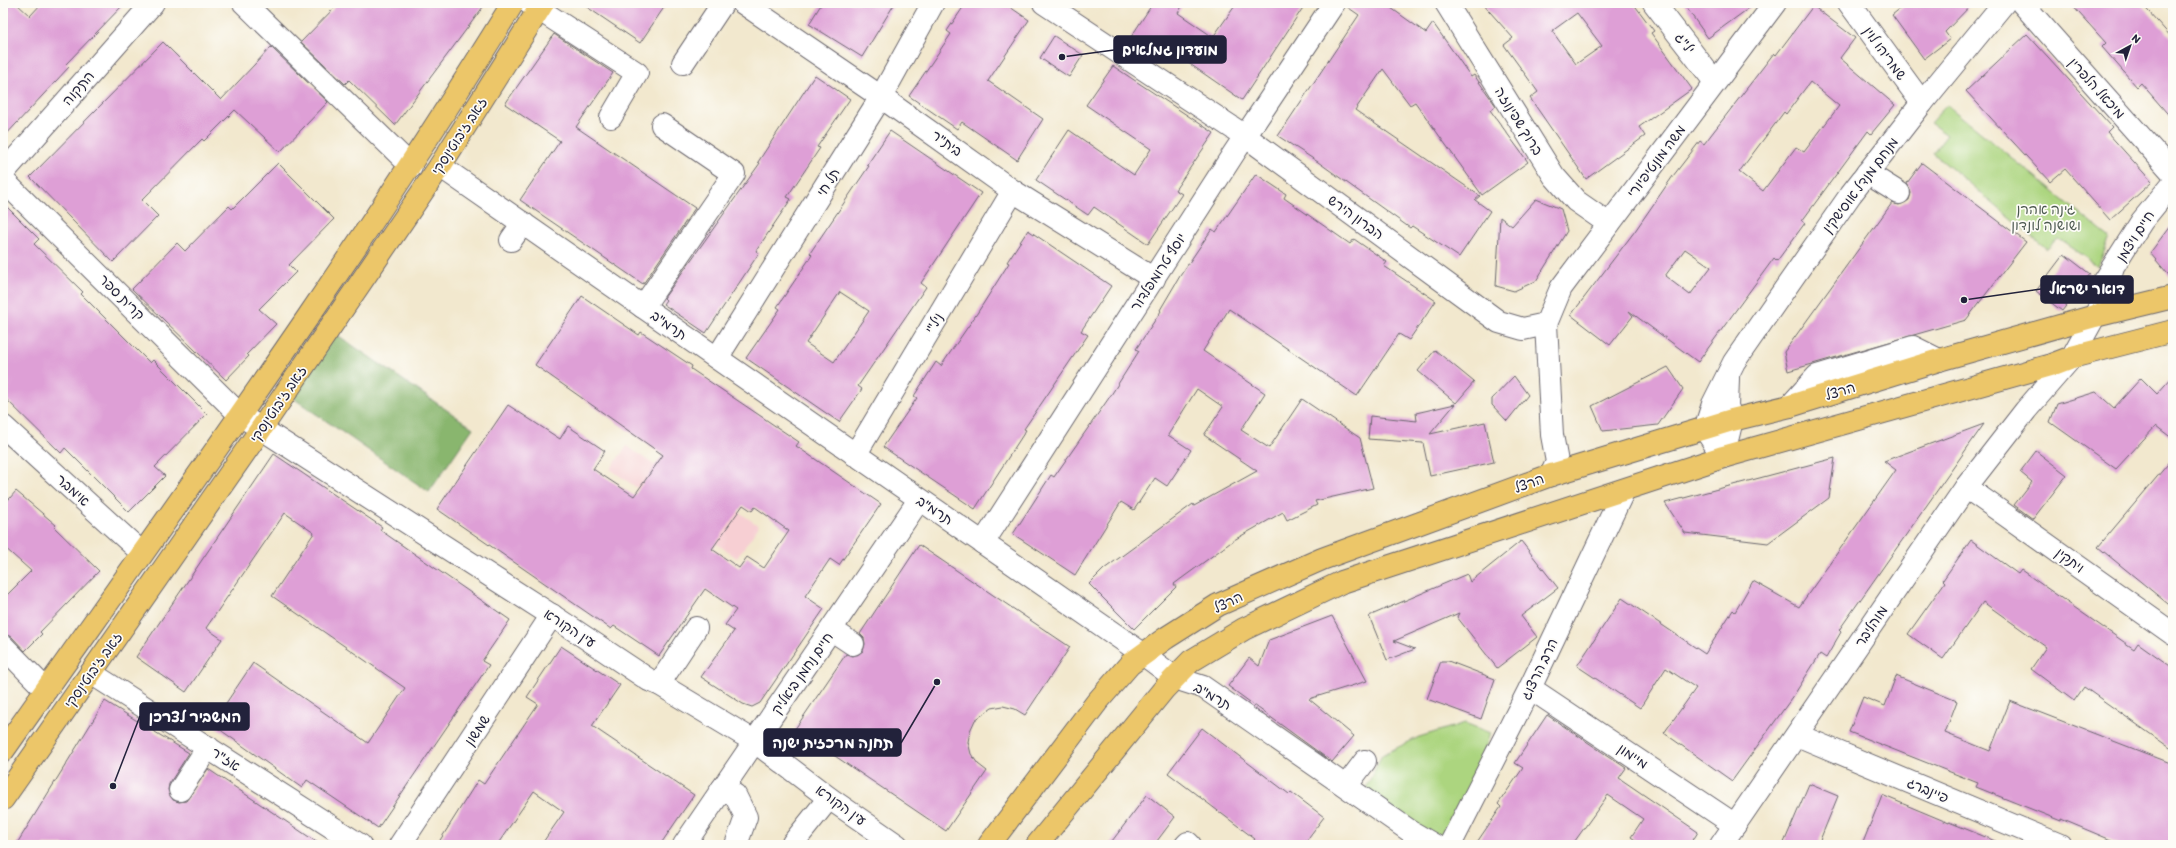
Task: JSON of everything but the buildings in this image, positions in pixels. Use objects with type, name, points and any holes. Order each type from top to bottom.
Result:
[{"type":"main road","name":"זאב ז'בוטינסקי","points":[[3,752],[240,415],[411,166],[513,3]]},
{"type":"main road","name":"זאב ז'בוטינסקי","points":[[3,798],[261,429],[383,262],[537,6]]},
{"type":"main road","name":"הרצל","points":[[989,845],[1097,702],[1130,664],[1218,605],[1322,559],[1551,475],[1732,420],[1790,406],[1939,360],[2085,319],[2173,297]]},
{"type":"main road","points":[[1037,845],[1145,711],[1191,661],[1244,629],[1342,582],[1723,457],[2051,365],[2072,357],[2173,331]]},
{"type":"street","name":"התקוה","points":[[3,173],[153,3]]},
{"type":"street","points":[[244,3],[411,166]]},
{"type":"street","points":[[683,62],[723,3]]},
{"type":"street","name":"בית\"ר","points":[[743,3],[881,97],[1013,191],[1154,279]]},
{"type":"street","name":"תל חי","points":[[717,358],[881,97],[933,3]]},
{"type":"street","name":"הברון הירש","points":[[1044,3],[1245,136],[1498,322],[1523,329],[1546,324]]},
{"type":"street","name":"יוסף טרומפלדור","points":[[983,543],[1245,136],[1334,3]]},
{"type":"street","name":"ברוך שפינוזה","points":[[1446,3],[1554,176],[1576,200],[1609,224]]},
{"type":"street","name":"יל\"ג","points":[[1654,3],[1716,82]]},
{"type":"street","name":"משה מונטיפיורי","points":[[1546,324],[1561,288],[1775,3]]},
{"type":"street","name":"שמריהו לוין","points":[[1849,3],[1922,103]]},
{"type":"street","name":"מנחם מנדל אוסישקין","points":[[1705,429],[1713,404],[1734,362],[1867,173],[2004,3]]},
{"type":"street","name":"מיכאל הלפרין","points":[[2022,3],[2173,173]]},
{"type":"street","points":[[537,6],[636,73],[611,117]]},
{"type":"street","points":[[643,307],[734,174],[662,125]]},
{"type":"street","name":"תרמ\"ב","points":[[440,166],[517,231],[643,307],[1143,654],[1175,678],[1203,687],[1410,831],[1434,845]]},
{"type":"street","points":[[1867,173],[1899,193]]},
{"type":"street","name":"קרית ספר","points":[[3,180],[240,415]]},
{"type":"street","name":"חיים ויצמן","points":[[2051,365],[2085,319],[2104,299],[2112,270],[2142,221],[2173,183]]},
{"type":"street","name":"ניל\"י","points":[[855,455],[1013,191]]},
{"type":"street","name":"חיים ויצמן","points":[[2112,270],[2112,287],[2117,298],[2134,307]]},
{"type":"street","name":"חיים ויצמן","points":[[2072,357],[2085,319]]},
{"type":"street","points":[[1546,324],[1552,435],[1557,462],[1551,475]]},
{"type":"street","name":"מוהליבר","points":[[1721,845],[1966,487],[2026,410],[2072,357]]},
{"type":"street","name":"מוהליבר","points":[[2026,410],[2051,365]]},
{"type":"street","name":"מנחם מנדל אוסישקין","points":[[1723,457],[1732,420],[1727,406],[1728,375]]},
{"type":"street","name":"עין הקורא","points":[[240,415],[552,615],[649,680],[659,684],[754,741],[830,798],[897,845]]},
{"type":"street","name":"אימבר","points":[[3,426],[142,553]]},
{"type":"street","points":[[1705,429],[1723,457]]},
{"type":"street","name":"ויתקין","points":[[1966,487],[2173,634]]},
{"type":"street","name":"הרב הרצוג","points":[[1450,845],[1530,688],[1624,490]]},
{"type":"street","name":"חיים נחמן ביאליק","points":[[684,845],[754,741],[832,630],[919,500]]},
{"type":"street","name":"שמשון","points":[[400,845],[552,615]]},
{"type":"street","points":[[659,684],[696,628]]},
{"type":"street","points":[[832,630],[853,644]]},
{"type":"street","points":[[3,646],[46,690]]},
{"type":"street","name":"אז\"ר","points":[[91,673],[360,845]]},
{"type":"street","name":"מיימון","points":[[1530,688],[1735,825]]},
{"type":"street","name":"פיינברג","points":[[1796,735],[2060,845]]},
{"type":"street","points":[[180,790],[208,747]]},
{"type":"street","points":[[1346,786],[1365,761]]},
{"type":"street","points":[[722,789],[735,795],[746,817],[736,845]]},
{"type":"street","points":[[796,845],[793,843],[830,798]]},
{"type":"street","points":[[1186,845],[1188,843],[1190,845]]},
{"type":"shaded area","points":[[627,446],[660,469],[665,461],[759,526],[737,558],[610,469]]},
{"type":"green space","name":"גינה אהרן ושושנה לונדון","points":[[1947,105],[2110,238],[2098,266],[2058,239],[2047,249],[1933,153],[1947,135],[1930,123]]},
{"type":"green space","points":[[336,334],[473,428],[429,492],[290,396]]},
{"type":"green space","points":[[1465,723],[1490,733],[1478,773],[1440,843],[1365,790],[1382,755],[1419,737]]},
{"type":"place","name":"מועדון גמלאים","points":[[1062,57]]},
{"type":"place","name":"דואר ישראל","points":[[1964,300]]},
{"type":"place","name":"תחנה מרכזית ישנה","points":[[937,682]]},
{"type":"place","name":"המשביר לצרכן","points":[[113,786]]}]
